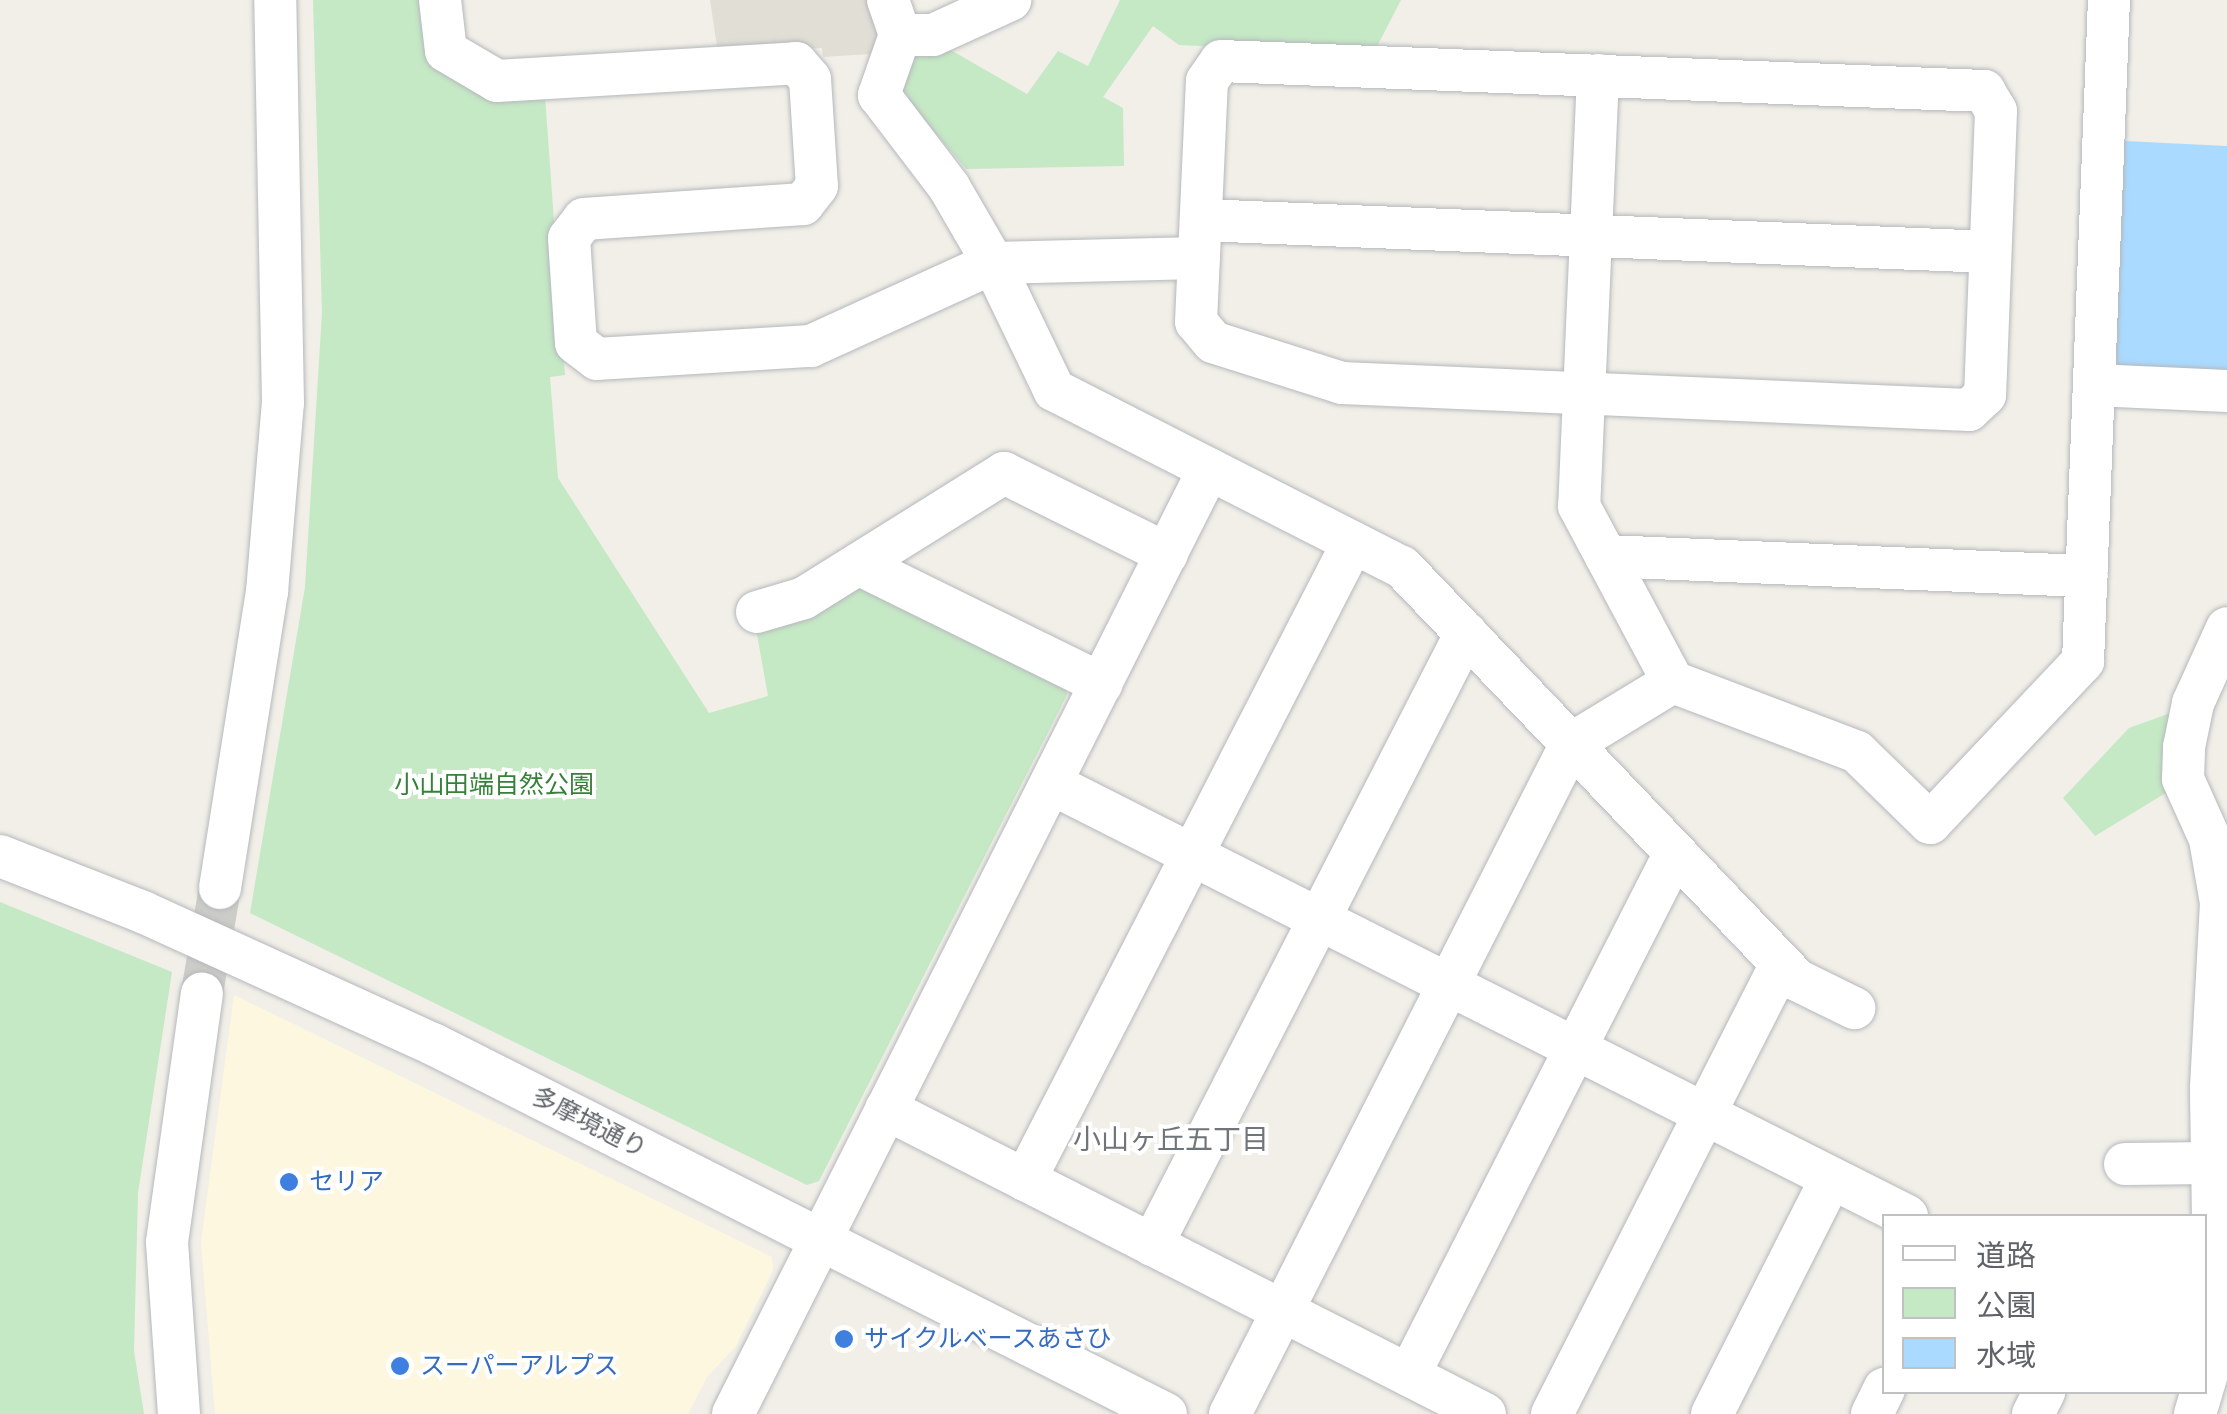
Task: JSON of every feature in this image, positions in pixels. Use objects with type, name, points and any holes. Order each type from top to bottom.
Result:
[{"type":"street","points":[[220,888],[267,592],[283,403],[276,0]]},
{"type":"street","points":[[440,0],[446,51],[498,81],[796,63],[810,78],[817,186],[803,204],[584,219],[576,228],[569,238],[576,343],[597,359],[811,346],[993,263],[1200,239],[1591,236],[1990,252]]},
{"type":"street","points":[[1010,0],[933,35],[894,18],[880,94],[949,187],[993,263],[1054,390],[1402,566],[1797,980],[1854,1008]]},
{"type":"street","points":[[1598,75],[1579,506],[1673,682],[1857,752],[1930,822],[2084,660],[2109,0]]},
{"type":"street","points":[[1221,60],[1984,91],[1996,111],[1985,395],[1970,410],[1342,383],[1213,342],[1196,322],[1200,239],[1207,81],[1221,60]]},
{"type":"street","points":[[2094,385],[2227,391]]},
{"type":"street","points":[[733,1414],[1209,469]]},
{"type":"street","points":[[757,612],[804,598],[862,566],[1004,473],[1166,554]]},
{"type":"street","points":[[1026,1180],[1353,542]]},
{"type":"street","points":[[1606,556],[2087,576]]},
{"type":"street","points":[[862,566],[1102,684]]},
{"type":"street","points":[[2214,1373],[2221,904],[2210,839],[2183,780],[2192,703],[2227,628]]},
{"type":"street","points":[[1152,1244],[1466,634]]},
{"type":"street","points":[[1230,1414],[1571,744],[1673,682]]},
{"type":"street","points":[[1052,784],[1903,1214]]},
{"type":"street","points":[[1408,1375],[1675,853]]},
{"type":"street","name":"多摩境通り","points":[[0,856],[144,912],[433,1044],[1166,1414]]},
{"type":"street","points":[[1552,1414],[1781,964]]},
{"type":"street","points":[[179,1414],[168,1316],[168,1242],[202,993]]},
{"type":"street","points":[[886,1109],[1485,1414]]},
{"type":"street","points":[[2138,1164],[2217,1184]]},
{"type":"street","points":[[1712,1414],[1831,1178]]},
{"type":"shaded area","points":[[710,0],[876,0],[885,53],[823,57],[822,48],[718,53]]},
{"type":"shaded area","points":[[234,995],[772,1257],[773,1270],[736,1346],[707,1377],[688,1414],[215,1414],[201,1242]]},
{"type":"green space","name":"小山田端自然公園","points":[[313,0],[425,0],[426,51],[545,96],[565,375],[550,377],[558,478],[709,713],[768,696],[756,629],[858,585],[1064,679],[1067,695],[819,1181],[807,1185],[250,913],[305,587],[322,313]]},
{"type":"green space","points":[[1120,0],[1401,0],[1373,54],[1179,45],[1153,26],[1103,97],[1123,108],[1124,166],[966,169],[901,93],[913,53],[949,49],[1027,94],[1058,51],[1088,66]]},
{"type":"green space","points":[[2176,711],[2169,791],[2095,836],[2063,798],[2129,728]]},
{"type":"green space","points":[[0,902],[172,972],[138,1193],[134,1351],[144,1414],[0,1414]]},
{"type":"water","points":[[2125,141],[2227,146],[2227,377],[2125,372],[2110,355],[2119,150]]},
{"type":"tunnel","points":[[202,993],[220,888]]},
{"type":"place","name":"セリア","points":[[289,1182]]},
{"type":"place","name":"サイクルベースあさひ","points":[[844,1339]]},
{"type":"place","name":"スーパーアルプス","points":[[400,1366]]},
{"type":"district","name":"小山ヶ丘五丁目","points":[[1171,1140]]}]
